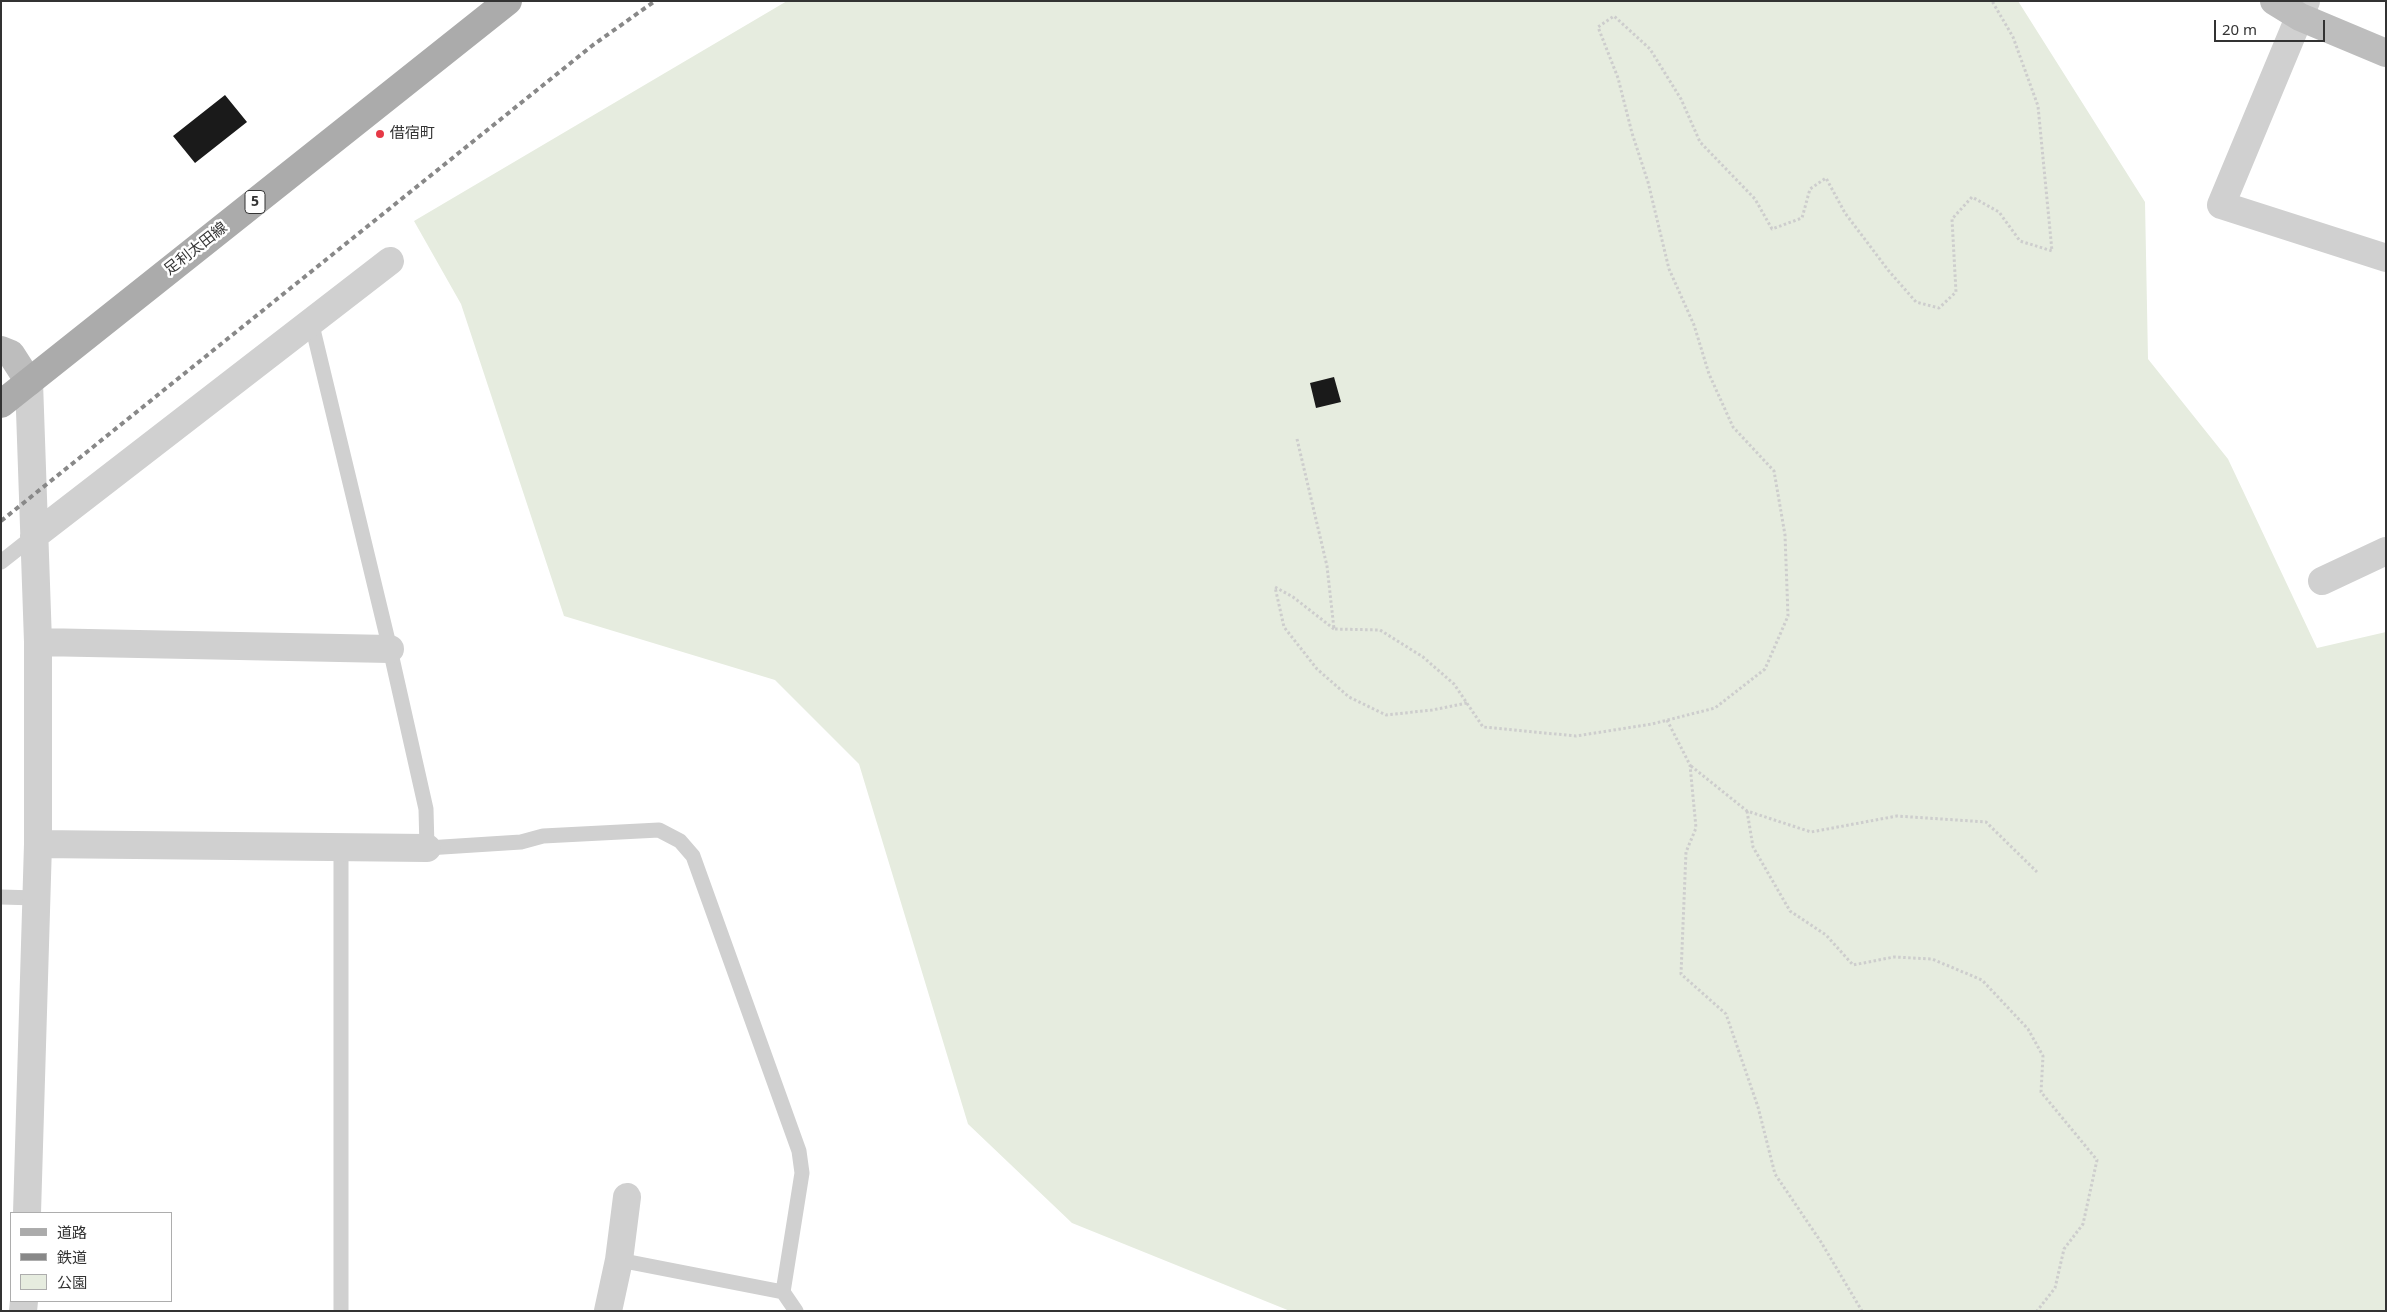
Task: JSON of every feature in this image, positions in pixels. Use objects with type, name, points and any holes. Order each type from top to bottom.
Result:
[{"type":"main road","name":"足利太田線","points":[[1,404],[498,3]]},
{"type":"street","points":[[2274,1],[2303,9],[2386,53]]},
{"type":"street","points":[[2303,9],[2221,205],[2386,258]]},
{"type":"street","points":[[34,536],[390,261]]},
{"type":"street","points":[[1,350],[10,354],[29,382],[38,642],[38,844],[26,1212]]},
{"type":"street","points":[[2322,582],[2386,550]]},
{"type":"street","points":[[38,642],[390,649]]},
{"type":"street","points":[[38,844],[427,848]]},
{"type":"street","points":[[608,1311],[619,1260],[627,1197]]},
{"type":"lane","points":[[311,321],[390,649],[426,809],[427,848],[521,842],[543,836],[659,830],[680,841],[693,856],[798,1150],[802,1172],[783,1292],[796,1311]]},
{"type":"lane","points":[[1,562],[34,536]]},
{"type":"lane","points":[[341,848],[341,1311]]},
{"type":"lane","points":[[1,897],[36,898]]},
{"type":"lane","points":[[619,1260],[783,1292]]},
{"type":"path","points":[[1467,703],[1432,710],[1386,715],[1349,697],[1317,669],[1284,627],[1275,587],[1293,597],[1334,629],[1380,630],[1423,657],[1454,684],[1467,703],[1483,727],[1576,736],[1667,720],[1715,708],[1764,670],[1788,616],[1786,536],[1774,471],[1733,427],[1709,374],[1694,325],[1668,269],[1648,182],[1632,133],[1618,78],[1598,27],[1614,16],[1650,49],[1681,99],[1700,142],[1755,199],[1772,229],[1802,218],[1810,189],[1826,178],[1845,213],[1910,296],[1916,302],[1939,308],[1956,292],[1952,219],[1972,197],[1998,212],[2020,241],[2052,252],[2038,106],[2013,37],[1992,1]]},
{"type":"path","points":[[1296,438],[1326,566],[1334,629]]},
{"type":"path","points":[[1667,720],[1690,765],[1696,828],[1686,852],[1681,974],[1726,1014],[1758,1107],[1775,1174],[1821,1242],[1862,1311]]},
{"type":"path","points":[[1690,765],[1747,811],[1811,832],[1897,816],[1986,822],[2038,872]]},
{"type":"path","points":[[1747,811],[1753,848],[1790,911],[1826,934],[1853,965],[1894,957],[1932,959],[1982,980],[2028,1029],[2043,1056],[2041,1092],[2097,1160],[2083,1224],[2064,1250],[2055,1288],[2037,1311]]},
{"type":"green space","points":[[787,1],[2018,1],[2145,202],[2148,359],[2228,459],[2317,648],[2386,632],[2386,1311],[1290,1311],[1072,1223],[968,1124],[859,764],[775,680],[564,616],[461,304],[414,221]]},
{"type":"building","points":[[225,95],[247,122],[195,163],[173,136]]},
{"type":"building","points":[[1334,377],[1341,402],[1316,408],[1310,383]]},
{"type":"railway","points":[[1,521],[593,45],[655,1]]},
{"type":"place","name":"借宿町","points":[[380,134]]}]
